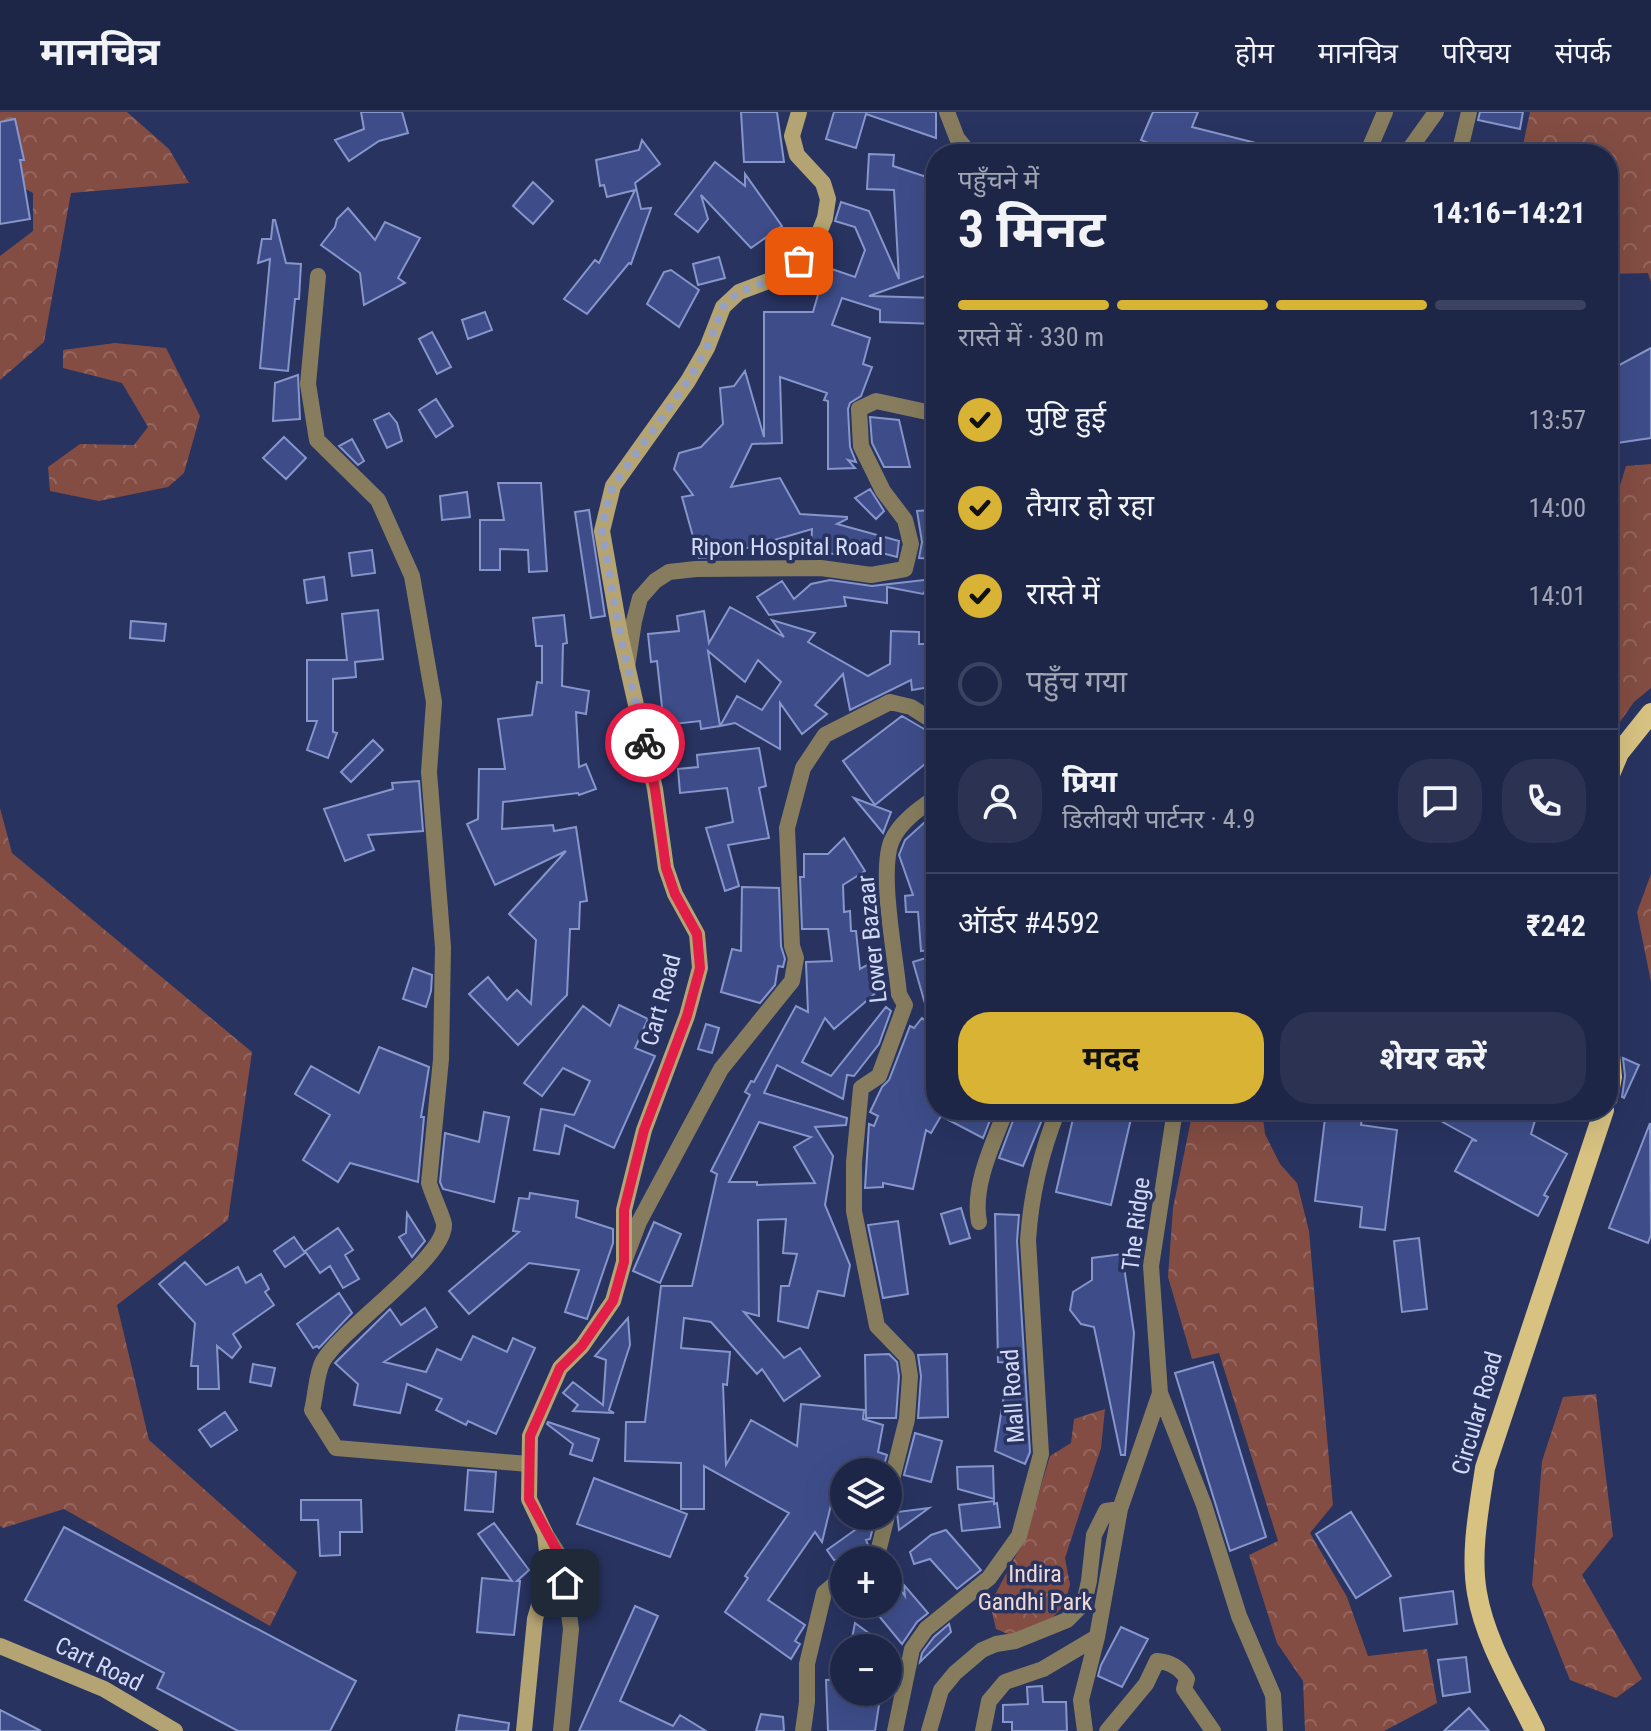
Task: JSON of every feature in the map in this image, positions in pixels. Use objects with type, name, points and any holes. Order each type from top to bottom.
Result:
[{"type":"main road","name":"Cart Road","points":[[524,1731],[535,1619],[549,1571],[545,1533],[529,1499],[530,1436],[560,1368],[582,1346],[613,1301],[624,1262],[624,1210],[644,1130],[687,1016],[700,968],[697,934],[675,894],[666,868],[655,789],[627,667],[602,531],[606,507],[613,486],[688,381],[707,348],[723,307],[739,292],[779,277],[799,261],[817,238],[828,199],[823,183],[797,155],[792,136],[799,112]]},
{"type":"main road","points":[[1618,755],[1651,713]]},
{"type":"main road","name":"Circular Road","points":[[1535,1731],[1484,1623],[1476,1590],[1477,1518],[1485,1468],[1601,1120]]},
{"type":"main road","name":"Cart Road","points":[[0,1646],[104,1689],[175,1731]]},
{"type":"street","points":[[947,112],[962,144]]},
{"type":"street","points":[[1371,144],[1385,112]]},
{"type":"street","points":[[1413,144],[1436,112]]},
{"type":"street","points":[[1461,144],[1469,112]]},
{"type":"street","points":[[318,276],[308,384],[317,440],[378,500],[384,513],[412,576],[434,702],[429,772],[443,947],[441,1059],[429,1183],[434,1203],[444,1222],[442,1236],[432,1254],[376,1305],[323,1362],[312,1410],[336,1448],[528,1464]]},
{"type":"street","name":"Ripon Hospital Road","points":[[627,667],[640,598],[655,581],[669,572],[821,568],[871,575],[905,569],[911,544],[905,520],[883,491],[861,446],[859,409],[876,401],[926,412]]},
{"type":"street","points":[[624,1262],[639,1222],[721,1069],[792,981],[796,958],[792,946],[787,828],[803,768],[825,735],[890,702],[911,707],[926,717]]},
{"type":"street","name":"Lower Bazaar","points":[[897,1458],[907,1419],[910,1376],[907,1357],[877,1326],[871,1302],[854,1211],[857,1113],[861,1088],[879,1076],[905,1005],[899,994],[886,868],[892,840],[914,813],[926,804]]},
{"type":"street","points":[[979,1222],[976,1208],[984,1172],[1002,1120]]},
{"type":"street","name":"Mall Road","points":[[895,1731],[912,1649],[926,1629],[989,1578],[1019,1536],[1041,1454],[1028,1240],[1030,1210],[1043,1146],[1054,1120]]},
{"type":"street","name":"The Ridge","points":[[1173,1120],[1151,1266],[1160,1393],[1204,1505],[1239,1616],[1273,1695],[1275,1731]]},
{"type":"street","name":"The Ridge","points":[[1085,1731],[1081,1700],[1097,1637],[1120,1509],[1160,1393]]},
{"type":"street","points":[[929,1731],[941,1690],[975,1655],[996,1644],[1015,1641],[1067,1620],[1084,1603],[1094,1535],[1106,1511],[1120,1509]]},
{"type":"street","points":[[545,1533],[562,1560],[571,1629],[561,1731]]},
{"type":"street","points":[[803,1731],[807,1664],[824,1593],[830,1588]]},
{"type":"street","points":[[975,1731],[989,1701],[1005,1682],[1043,1669],[1097,1637]]},
{"type":"street","points":[[1107,1731],[1140,1692],[1157,1661],[1166,1661],[1181,1670],[1187,1679],[1184,1689],[1187,1696],[1213,1731]]},
{"type":"street","points":[[983,1731],[989,1701]]},
{"type":"green space","points":[[0,112],[127,112],[169,149],[189,183],[71,193],[44,342],[0,380],[0,256],[33,231],[33,193],[0,175]]},
{"type":"green space","points":[[1530,112],[1651,112],[1651,282],[1648,273],[1618,274],[1618,144],[1523,144]]},
{"type":"green space","points":[[115,343],[166,348],[200,416],[184,473],[168,487],[99,501],[50,491],[48,467],[80,444],[134,445],[148,427],[122,383],[63,368],[63,350]]},
{"type":"green space","points":[[1651,464],[1651,688],[1634,702],[1618,725],[1618,492],[1626,466]]},
{"type":"green space","points":[[0,808],[12,853],[252,1052],[228,1220],[117,1305],[149,1440],[297,1572],[270,1626],[64,1509],[3,1528],[0,1526]]},
{"type":"green space","points":[[1651,874],[1651,982],[1637,912]]},
{"type":"green space","points":[[1191,1120],[1263,1120],[1265,1134],[1280,1164],[1297,1183],[1309,1231],[1333,1505],[1310,1533],[1347,1597],[1368,1656],[1427,1649],[1437,1703],[1384,1731],[1305,1731],[1303,1681],[1277,1643],[1249,1555],[1278,1541],[1219,1353],[1192,1359],[1168,1277],[1173,1208]]},
{"type":"green space","points":[[1596,1394],[1613,1536],[1582,1575],[1642,1679],[1616,1698],[1570,1680],[1532,1585],[1542,1461],[1563,1397]]},
{"type":"green space","name":"Indira Gandhi Park","points":[[1105,1409],[1101,1448],[1065,1558],[1070,1585],[1064,1605],[1047,1624],[1013,1636],[996,1629],[990,1604],[1025,1538],[1050,1456],[1071,1443],[1074,1419]]},
{"type":"building","points":[[361,112],[402,112],[408,133],[379,141],[349,161],[335,140],[364,129]]},
{"type":"building","points":[[741,112],[777,112],[784,162],[744,162]]},
{"type":"building","points":[[834,112],[936,112],[936,138],[866,114],[856,148],[826,139]]},
{"type":"building","points":[[1153,112],[1198,112],[1192,127],[1260,144],[1151,144],[1141,140]]},
{"type":"building","points":[[1480,112],[1523,112],[1520,129],[1478,120]]},
{"type":"building","points":[[15,119],[24,160],[20,160],[30,219],[0,224],[0,122]]},
{"type":"building","points":[[642,140],[660,164],[635,183],[641,209],[651,208],[631,264],[587,314],[564,299],[595,260],[599,263],[635,190],[607,197],[604,185],[600,186],[596,160],[639,150]]},
{"type":"building","points":[[869,154],[894,155],[893,166],[926,177],[926,276],[869,296],[926,298],[926,324],[880,322],[880,310],[842,298],[832,325],[870,338],[863,364],[872,367],[861,396],[850,403],[848,409],[850,447],[856,462],[848,460],[855,468],[828,469],[828,401],[824,400],[827,393],[780,377],[782,443],[752,444],[731,487],[780,478],[800,514],[847,517],[837,524],[899,541],[897,557],[836,541],[836,554],[811,553],[812,529],[713,558],[699,558],[682,497],[693,495],[674,469],[679,453],[701,447],[723,424],[720,388],[734,386],[745,371],[764,437],[764,312],[813,312],[826,267],[855,277],[865,250],[855,227],[835,221],[841,202],[869,211],[899,279],[894,190],[867,189]]},
{"type":"building","points":[[715,162],[745,186],[745,174],[782,226],[751,248],[701,195],[708,219],[698,232],[675,214]]},
{"type":"building","points":[[533,182],[553,201],[533,224],[513,206]]},
{"type":"building","points":[[348,208],[375,240],[385,222],[420,238],[398,278],[405,283],[364,305],[360,273],[321,245],[335,227],[337,219]]},
{"type":"building","points":[[273,220],[286,263],[301,264],[288,371],[260,368],[270,259],[258,263],[262,239],[271,239]]},
{"type":"building","points":[[719,257],[725,278],[698,285],[693,264]]},
{"type":"building","points":[[671,270],[699,290],[679,327],[647,304],[664,272]]},
{"type":"building","points":[[485,312],[492,330],[468,339],[462,320]]},
{"type":"building","points":[[432,332],[451,367],[437,374],[419,339]]},
{"type":"building","points":[[1651,348],[1651,438],[1618,443],[1618,366]]},
{"type":"building","points":[[298,375],[300,419],[273,421],[275,383]]},
{"type":"building","points":[[436,399],[453,426],[436,437],[419,410]]},
{"type":"building","points":[[389,413],[397,423],[402,441],[387,448],[374,420]]},
{"type":"building","points":[[870,417],[899,420],[910,467],[884,467],[872,443]]},
{"type":"building","points":[[284,437],[306,458],[286,479],[263,458]]},
{"type":"building","points":[[352,439],[364,461],[358,465],[339,446]]},
{"type":"building","points":[[498,483],[541,483],[547,571],[529,572],[528,550],[500,549],[500,570],[480,570],[480,520],[504,520]]},
{"type":"building","points":[[870,489],[884,511],[876,519],[855,498]]},
{"type":"building","points":[[467,492],[470,517],[442,520],[440,496]]},
{"type":"building","points":[[589,510],[605,616],[591,618],[575,512]]},
{"type":"building","points":[[926,510],[926,558],[919,558],[922,542],[917,511]]},
{"type":"building","points":[[372,550],[375,573],[352,576],[349,553]]},
{"type":"building","points":[[324,577],[327,600],[307,603],[304,580]]},
{"type":"building","points":[[830,580],[872,586],[926,580],[923,594],[887,587],[887,603],[844,597],[846,606],[769,615],[757,597],[782,581],[794,599],[811,584]]},
{"type":"building","points":[[730,607],[784,637],[772,620],[815,633],[808,642],[868,676],[890,664],[891,631],[919,632],[919,644],[926,644],[926,688],[912,690],[911,680],[850,710],[843,674],[815,705],[827,714],[802,734],[780,703],[780,749],[735,723],[720,726],[701,729],[700,721],[664,725],[657,661],[651,662],[648,634],[679,631],[677,616],[704,611],[709,643]],"holes":[[[708,651],[745,682],[758,660],[781,682],[762,710],[737,696],[720,726]]]},
{"type":"building","points":[[378,610],[383,659],[355,662],[356,677],[333,679],[333,732],[337,733],[328,758],[307,750],[317,721],[307,721],[307,660],[347,660],[342,614]]},
{"type":"building","points":[[564,615],[567,643],[563,644],[562,686],[589,691],[586,714],[576,712],[579,767],[586,764],[596,789],[579,795],[503,802],[502,829],[553,825],[554,831],[576,827],[587,901],[580,902],[579,929],[570,929],[567,995],[518,1045],[469,994],[488,977],[507,1000],[517,990],[531,1004],[536,940],[509,914],[566,851],[495,885],[467,824],[478,819],[479,769],[505,769],[498,719],[532,715],[537,682],[542,683],[542,646],[536,646],[533,618]]},
{"type":"building","points":[[131,621],[166,624],[164,641],[130,638]]},
{"type":"building","points":[[902,716],[926,730],[926,763],[875,805],[843,761]]},
{"type":"building","points":[[373,740],[383,750],[351,782],[341,772]]},
{"type":"building","points":[[759,748],[766,786],[759,788],[769,838],[728,845],[739,886],[725,891],[706,828],[733,822],[727,788],[680,793],[678,769],[698,767],[697,755]]},
{"type":"building","points":[[419,781],[423,831],[368,835],[374,850],[345,861],[324,809],[393,789],[392,783]]},
{"type":"building","points":[[854,798],[891,812],[883,833]]},
{"type":"building","points":[[926,821],[926,950],[921,951],[918,912],[906,912],[905,896],[913,895],[899,855],[905,840]]},
{"type":"building","points":[[844,838],[865,871],[843,885],[844,912],[850,911],[851,931],[856,931],[860,969],[873,962],[886,984],[834,1029],[825,1018],[802,1062],[831,1076],[886,1007],[891,1011],[879,1044],[854,1076],[847,1075],[843,1099],[777,1065],[764,1093],[847,1118],[846,1125],[815,1127],[833,1156],[825,1205],[850,1265],[844,1296],[818,1291],[808,1328],[778,1321],[781,1286],[789,1286],[797,1254],[783,1253],[786,1219],[758,1220],[759,1316],[744,1312],[784,1358],[800,1348],[820,1376],[784,1401],[762,1369],[757,1374],[711,1322],[684,1318],[681,1348],[730,1352],[727,1385],[723,1384],[726,1465],[751,1420],[797,1446],[801,1404],[864,1410],[863,1419],[883,1425],[878,1452],[887,1455],[886,1458],[830,1458],[830,1509],[822,1542],[815,1532],[768,1600],[805,1625],[795,1641],[800,1644],[791,1659],[725,1612],[748,1578],[745,1576],[789,1513],[704,1466],[704,1509],[681,1509],[681,1463],[625,1461],[626,1422],[645,1422],[661,1286],[692,1286],[717,1174],[711,1171],[750,1095],[745,1092],[751,1081],[754,1082],[796,1006],[808,1012],[806,962],[832,961],[828,929],[802,929],[800,877],[804,877],[804,854],[828,854]],"holes":[[[759,1122],[811,1137],[794,1147],[815,1183],[757,1185],[757,1182],[729,1182]]]},
{"type":"building","points":[[742,887],[779,888],[781,946],[785,959],[783,967],[778,966],[775,985],[760,1003],[721,992],[732,949],[741,951]]},
{"type":"building","points":[[926,958],[926,1007],[913,962]]},
{"type":"building","points":[[413,968],[432,975],[426,1007],[403,999]]},
{"type":"building","points":[[619,1005],[648,1019],[635,1048],[655,1056],[614,1148],[565,1125],[559,1154],[534,1150],[541,1109],[574,1115],[590,1081],[563,1068],[542,1096],[524,1083],[583,1006],[610,1026]]},
{"type":"building","points":[[922,1018],[926,1021],[926,1120],[939,1120],[931,1133],[926,1130],[913,1189],[883,1183],[883,1187],[865,1188],[869,1124],[874,1126],[878,1116],[870,1112],[882,1087],[889,1080],[910,1026],[914,1028]]},
{"type":"building","points":[[706,1024],[719,1028],[712,1053],[698,1049]]},
{"type":"building","points":[[379,1047],[429,1067],[421,1117],[424,1117],[418,1182],[350,1163],[338,1182],[303,1160],[330,1115],[295,1094],[311,1066],[359,1093]]},
{"type":"building","points":[[1623,1058],[1639,1065],[1624,1098],[1622,1097],[1625,1076]]},
{"type":"building","points":[[484,1112],[509,1117],[494,1202],[443,1189],[440,1182],[445,1133],[479,1142]]},
{"type":"building","points":[[949,1120],[990,1120],[983,1138]]},
{"type":"building","points":[[1013,1120],[1042,1120],[1023,1166],[999,1158]]},
{"type":"building","points":[[1073,1120],[1131,1120],[1111,1205],[1056,1192]]},
{"type":"building","points":[[1325,1120],[1362,1120],[1361,1125],[1397,1130],[1385,1230],[1360,1227],[1362,1207],[1315,1201]]},
{"type":"building","points":[[1439,1120],[1535,1120],[1531,1134],[1567,1154],[1544,1195],[1548,1197],[1538,1216],[1455,1171],[1472,1140],[1477,1141]]},
{"type":"building","points":[[1650,1123],[1651,1235],[1648,1243],[1609,1228]]},
{"type":"building","points":[[530,1193],[578,1201],[576,1217],[613,1229],[613,1243],[587,1319],[565,1312],[579,1270],[529,1263],[469,1314],[449,1291],[519,1232],[513,1231],[519,1198],[529,1199]]},
{"type":"building","points":[[961,1208],[970,1238],[950,1244],[941,1214]]},
{"type":"building","points":[[407,1213],[425,1241],[412,1257],[399,1237],[406,1233]]},
{"type":"building","points":[[995,1214],[1019,1215],[1017,1241],[1030,1452],[1025,1464],[995,1451],[1004,1395],[1011,1396],[1010,1363],[998,1362]]},
{"type":"building","points":[[898,1221],[908,1294],[883,1298],[868,1225]]},
{"type":"building","points":[[654,1222],[681,1234],[660,1283],[633,1271]]},
{"type":"building","points":[[338,1228],[353,1250],[345,1255],[359,1279],[343,1288],[330,1266],[320,1273],[305,1251]]},
{"type":"building","points":[[294,1237],[305,1253],[285,1267],[274,1251]]},
{"type":"building","points":[[1419,1238],[1427,1309],[1402,1312],[1394,1241]]},
{"type":"building","points":[[1122,1254],[1134,1333],[1125,1455],[1121,1455],[1094,1327],[1081,1324],[1070,1310],[1073,1292],[1092,1280],[1092,1258]]},
{"type":"building","points":[[185,1262],[206,1285],[238,1267],[246,1283],[261,1274],[269,1289],[265,1292],[274,1305],[233,1334],[241,1347],[232,1358],[217,1346],[219,1389],[198,1389],[198,1366],[191,1366],[195,1323],[159,1284]]},
{"type":"building","points":[[339,1293],[352,1313],[319,1348],[313,1348],[297,1324]]},
{"type":"building","points":[[425,1308],[437,1327],[384,1362],[426,1372],[437,1349],[461,1360],[473,1336],[507,1352],[513,1338],[535,1348],[496,1434],[468,1421],[466,1425],[436,1410],[442,1399],[407,1384],[400,1413],[354,1405],[358,1384],[335,1363],[390,1309],[401,1325]]},
{"type":"building","points":[[628,1318],[630,1345],[609,1410],[614,1413],[573,1411],[578,1405],[563,1393],[573,1382],[603,1405],[606,1360],[595,1356]]},
{"type":"building","points":[[889,1354],[897,1362],[899,1376],[896,1418],[866,1418],[865,1355]]},
{"type":"building","points":[[947,1354],[948,1417],[918,1418],[921,1376],[918,1355]]},
{"type":"building","points":[[1213,1362],[1266,1537],[1230,1551],[1175,1373]]},
{"type":"building","points":[[253,1364],[275,1368],[271,1386],[250,1382]]},
{"type":"building","points":[[225,1412],[237,1430],[211,1447],[199,1430]]},
{"type":"building","points":[[548,1422],[599,1439],[592,1461],[570,1454],[573,1444]]},
{"type":"building","points":[[915,1433],[942,1441],[931,1482],[904,1475]]},
{"type":"building","points":[[993,1466],[994,1499],[958,1489],[957,1467]]},
{"type":"building","points":[[468,1470],[496,1472],[493,1512],[465,1510]]},
{"type":"building","points":[[594,1478],[687,1514],[670,1557],[577,1524]]},
{"type":"building","points":[[301,1500],[361,1500],[362,1532],[340,1532],[340,1555],[320,1556],[318,1520],[301,1520]]},
{"type":"building","points":[[994,1501],[994,1504],[997,1503],[1000,1527],[962,1531],[959,1505]]},
{"type":"building","points":[[929,1508],[902,1528],[902,1511]]},
{"type":"building","points":[[1351,1512],[1391,1576],[1356,1598],[1316,1534]]},
{"type":"building","points":[[494,1523],[529,1570],[517,1581],[520,1581],[514,1635],[477,1632],[482,1578],[512,1581],[478,1534]]},
{"type":"building","points":[[64,1527],[356,1681],[330,1731],[238,1731],[157,1688],[164,1673],[25,1600]]},
{"type":"building","points":[[855,1530],[872,1530],[870,1539],[866,1540],[866,1546],[833,1546]]},
{"type":"building","points":[[946,1530],[981,1570],[957,1589],[930,1559],[914,1564],[910,1552],[931,1535]]},
{"type":"building","points":[[904,1585],[928,1613],[917,1622],[902,1644],[902,1634],[894,1634],[881,1618],[902,1618]]},
{"type":"building","points":[[1453,1591],[1457,1624],[1404,1631],[1400,1598]]},
{"type":"building","points":[[635,1606],[658,1616],[620,1701],[673,1726],[680,1715],[706,1731],[579,1731]]},
{"type":"building","points":[[855,1623],[870,1634],[853,1634]]},
{"type":"building","points":[[949,1624],[951,1632],[920,1662],[922,1653],[934,1637]]},
{"type":"building","points":[[1121,1627],[1148,1639],[1122,1687],[1098,1676]]},
{"type":"building","points":[[1466,1657],[1470,1692],[1443,1696],[1438,1660]]},
{"type":"building","points":[[826,1680],[830,1680],[830,1706],[879,1706],[875,1731],[828,1731]]},
{"type":"building","points":[[1042,1686],[1043,1702],[1066,1702],[1067,1731],[1012,1731],[1012,1722],[1003,1722],[1003,1705],[1028,1704],[1027,1687]]},
{"type":"building","points":[[1469,1708],[1489,1731],[1444,1731]]},
{"type":"building","points":[[0,1710],[41,1731],[0,1731]]},
{"type":"building","points":[[761,1714],[783,1717],[784,1731],[756,1731]]},
{"type":"building","points":[[459,1715],[509,1723],[508,1731],[456,1731]]},
{"type":"way so far","points":[[645,743],[620,634],[602,531],[606,507],[613,486],[688,381],[707,348],[723,307],[739,292],[779,277],[799,261]]},
{"type":"route","points":[[565,1583],[562,1560],[529,1499],[530,1436],[560,1368],[582,1346],[613,1301],[624,1262],[624,1210],[644,1130],[687,1016],[700,968],[697,934],[675,894],[666,868],[645,743]]}]
